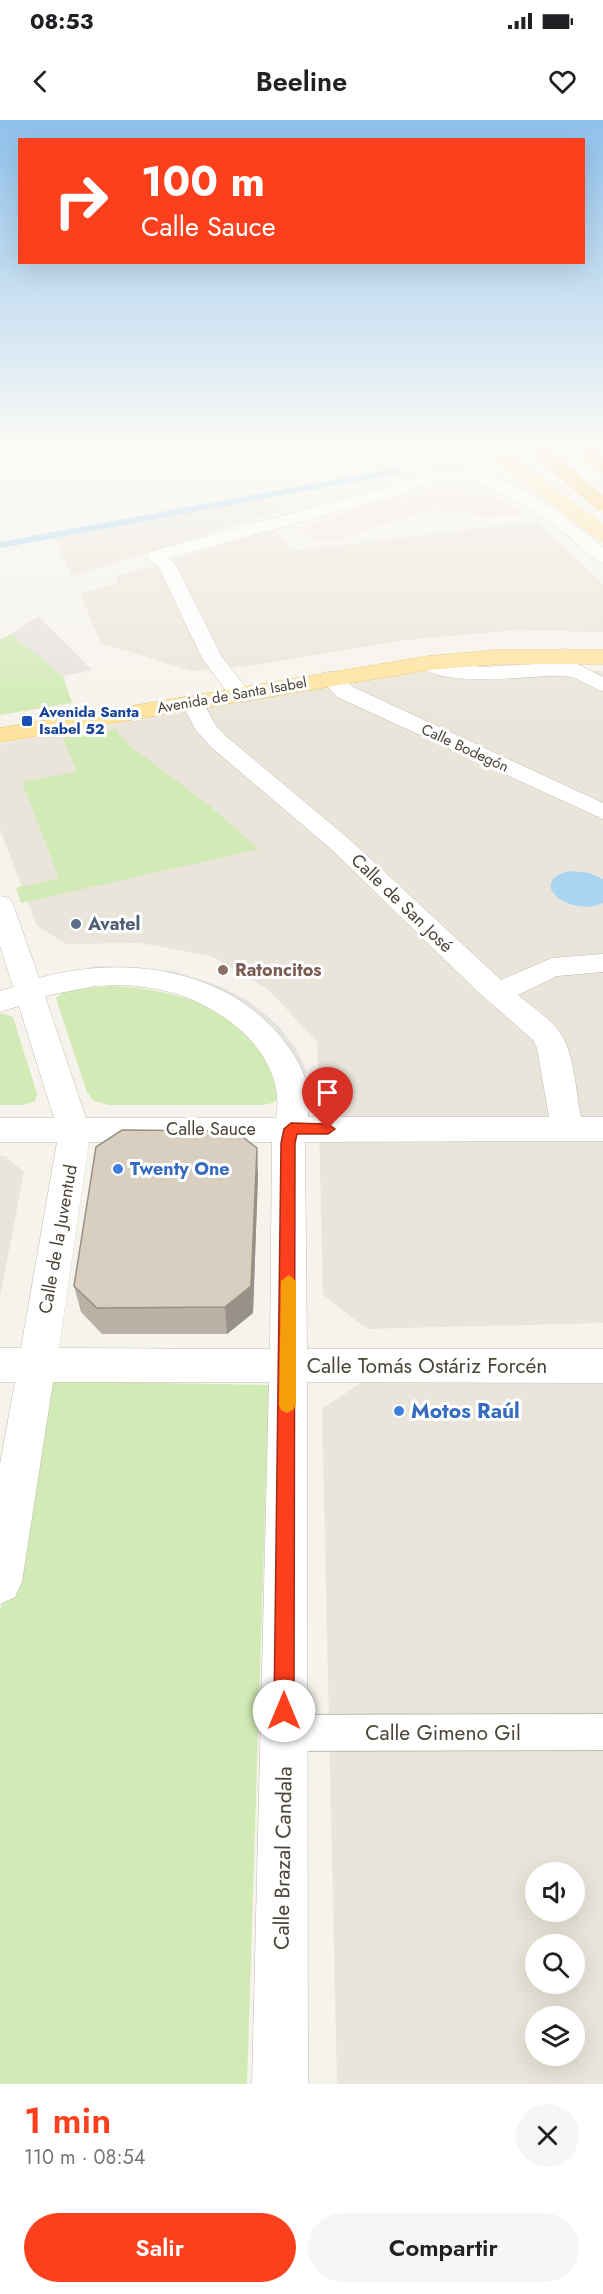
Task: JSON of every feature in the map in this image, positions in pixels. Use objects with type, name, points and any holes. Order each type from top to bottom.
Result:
[{"type":"main road","name":"Avenida de Santa Isabel","points":[[0,735],[429,663],[476,658],[567,662],[603,657]]},
{"type":"street","points":[[222,538],[155,556],[167,565],[212,658],[240,694]]},
{"type":"street","points":[[581,538],[603,557]]},
{"type":"street","points":[[567,662],[603,685]]},
{"type":"street","name":"Calle Bodegón","points":[[331,678],[345,692],[603,812]]},
{"type":"street","name":"Calle de San José","points":[[192,702],[206,729],[219,742],[360,862],[550,1040],[567,1129]]},
{"type":"street","name":"Calle de la Juventud","points":[[0,904],[14,997],[74,1130],[71,1167],[0,1582]]},
{"type":"street","points":[[498,993],[552,967],[603,963]]},
{"type":"street","name":"Calle Brazal Candala","points":[[14,997],[73,979],[121,976],[172,982],[199,990],[239,1012],[267,1037],[284,1062],[294,1095],[295,1112],[288,1143],[288,1366],[280,2084]]},
{"type":"street","name":"Calle Sauce","points":[[0,1130],[603,1129]]},
{"type":"street","name":"Calle Tomás Ostáriz Forcén","points":[[0,1365],[603,1366]]},
{"type":"street","name":"Calle Gimeno Gil","points":[[284,1733],[603,1732]]},
{"type":"shaded area","points":[[54,538],[195,538],[72,576]]},
{"type":"shaded area","points":[[247,538],[282,538],[291,551],[400,538],[554,538],[603,584],[603,632],[516,630],[406,640],[255,665],[192,671],[101,643],[80,594],[117,584],[117,576]]},
{"type":"shaded area","points":[[312,538],[346,538],[319,541]]},
{"type":"shaded area","points":[[38,616],[92,670],[63,676],[11,634]]},
{"type":"shaded area","points":[[570,669],[603,671],[603,1323],[367,1329],[323,1295],[317,1042],[268,989],[211,956],[140,943],[67,944],[37,926],[0,830],[0,747],[2,743],[180,713],[210,704],[415,672]]},
{"type":"shaded area","points":[[90,967],[172,971],[220,986],[250,1002],[279,1026],[297,1050],[307,1072],[299,1080],[239,1006],[83,974]]},
{"type":"shaded area","points":[[0,1156],[5,1156],[24,1172],[0,1297]]},
{"type":"shaded area","points":[[603,1375],[603,2084],[337,2084],[322,1409],[362,1382]]},
{"type":"green space","points":[[11,634],[63,676],[72,703],[0,715],[0,640]]},
{"type":"green space","points":[[116,729],[129,745],[211,807],[259,849],[21,903],[16,888],[59,878],[22,782],[77,772],[63,738]]},
{"type":"green space","points":[[111,986],[167,993],[217,1012],[238,1027],[256,1046],[270,1069],[278,1098],[272,1103],[263,1105],[109,1105],[94,1101],[87,1092],[56,998],[66,990]]},
{"type":"green space","points":[[0,1013],[13,1017],[37,1094],[35,1101],[24,1105],[0,1105]]},
{"type":"green space","points":[[49,1381],[269,1385],[247,2084],[0,2084],[0,1612]]},
{"type":"water","points":[[569,871],[589,873],[603,879],[603,903],[578,906],[558,897],[552,890],[551,883],[556,876]]},
{"type":"building","points":[[122,1130],[235,1131],[257,1148],[251,1286],[225,1307],[97,1308],[74,1286],[96,1147]]},
{"type":"waterway","points":[[0,545],[40,538]]},
{"type":"slow traffic","points":[[287,1405],[289,1281]]},
{"type":"place","name":"Avenida Santa Isabel 52","points":[[27,721]]},
{"type":"place","name":"Avatel","points":[[76,924]]},
{"type":"place","name":"Ratoncitos","points":[[223,970]]},
{"type":"place","name":"Twenty One","points":[[118,1169]]},
{"type":"place","name":"Motos Raúl","points":[[399,1411]]},
{"type":"route","points":[[284,1711],[289,1312],[288,1143],[291,1129],[328,1129]]}]
